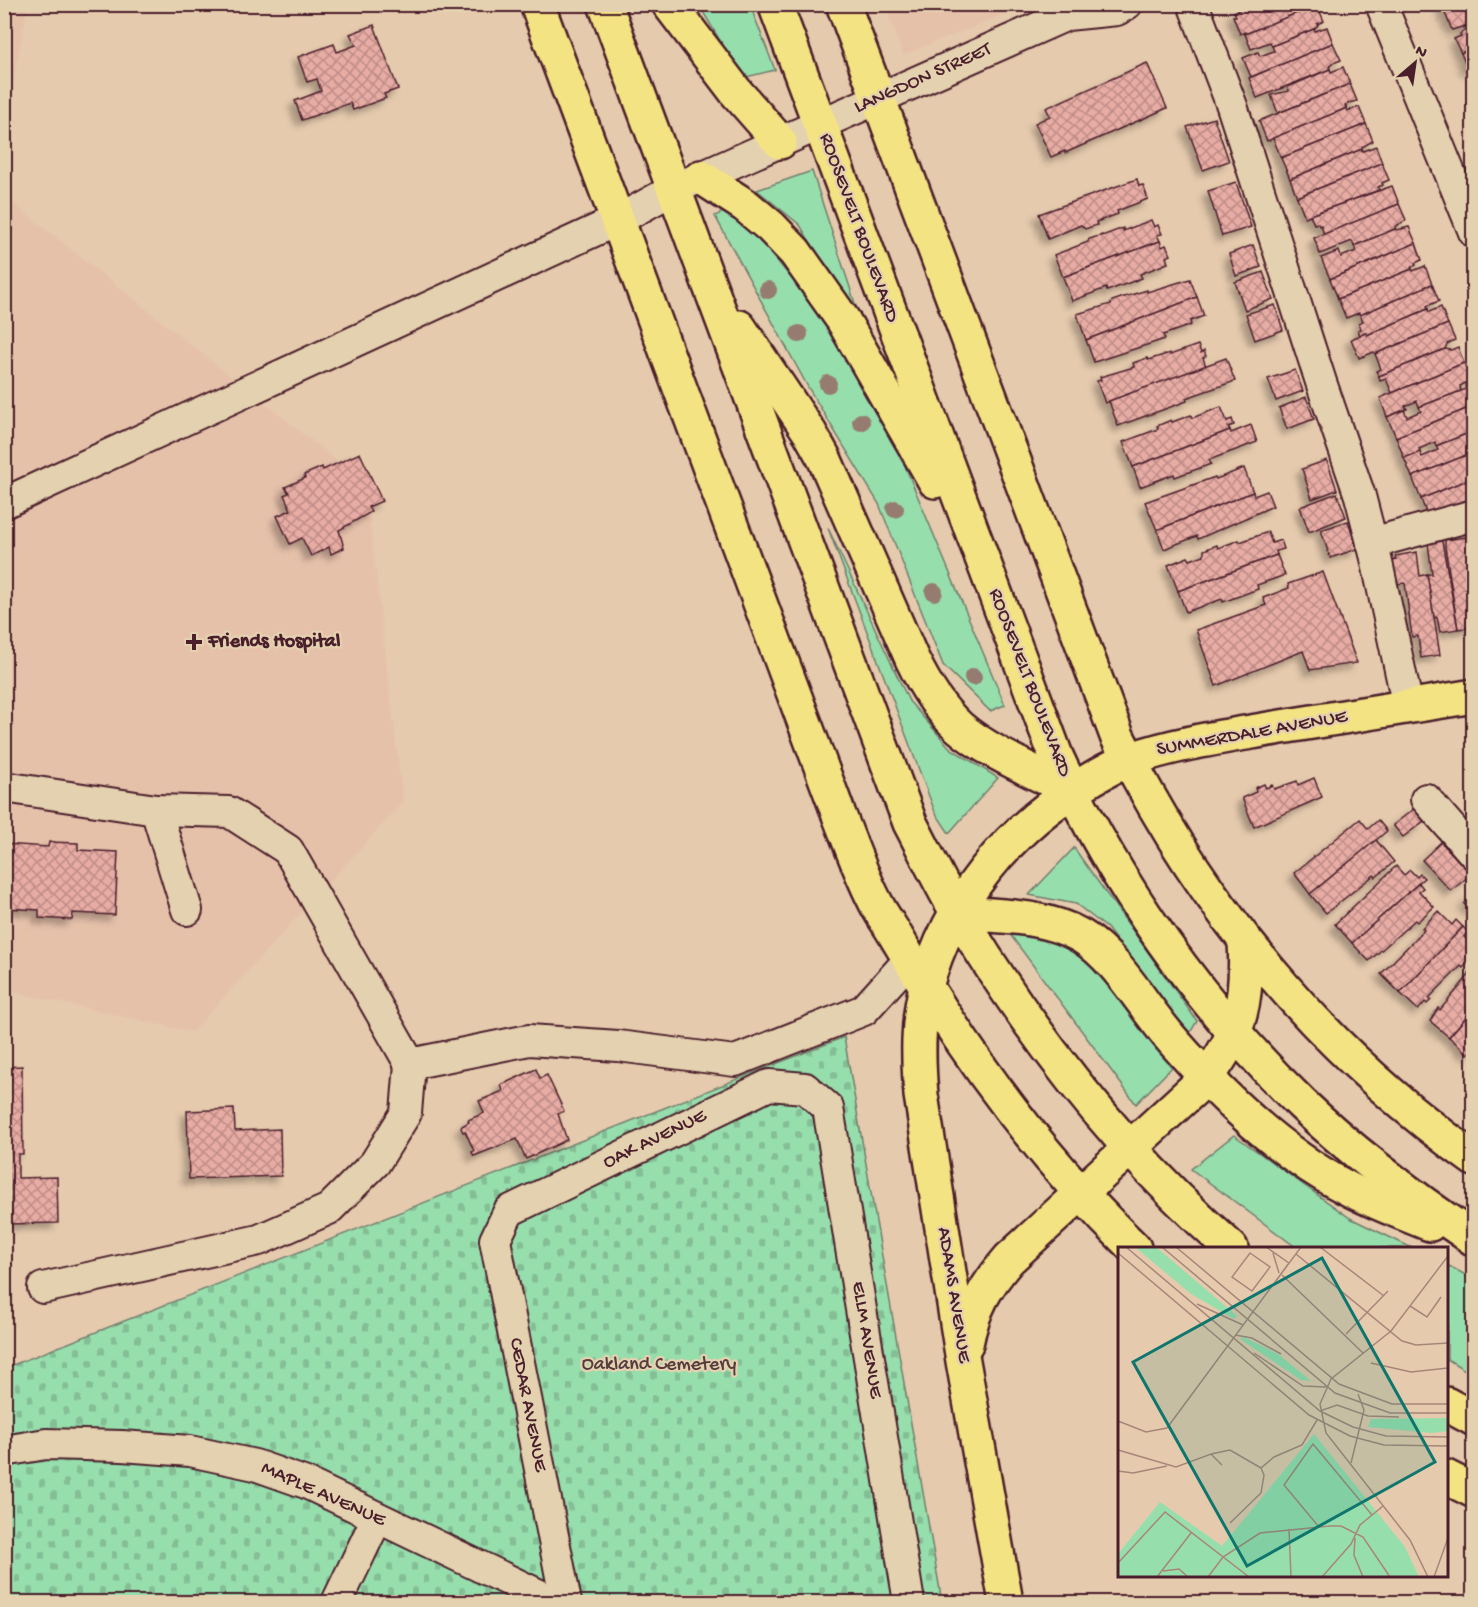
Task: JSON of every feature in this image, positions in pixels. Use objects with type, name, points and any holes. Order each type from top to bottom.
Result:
[{"type":"main road","points":[[537,4],[839,815],[878,907],[918,973],[988,1078],[1022,1123],[1080,1192],[1133,1247]]},
{"type":"main road","points":[[605,4],[687,183],[709,283],[910,823],[957,913],[991,967],[1065,1072],[1159,1180],[1230,1247]]},
{"type":"main road","points":[[669,4],[736,92],[780,142]]},
{"type":"main road","name":"ROOSEVELT BOULEVARD","points":[[774,4],[1056,756],[1106,854],[1164,943],[1235,1033],[1276,1078],[1334,1132],[1407,1192],[1473,1240]]},
{"type":"main road","points":[[843,4],[1117,736],[1160,816],[1188,861],[1275,979],[1346,1054],[1412,1113],[1473,1159]]},
{"type":"main road","points":[[687,183],[746,206],[771,227],[795,252],[843,320],[983,566]]},
{"type":"main road","points":[[709,283],[810,433],[824,458],[925,685],[953,721],[978,741],[1072,791]]},
{"type":"main road","name":"SUMMERDALE AVENUE","points":[[918,973],[939,950],[957,913],[980,877],[1007,844],[1039,815],[1102,772],[1129,759],[1191,742],[1473,696]]},
{"type":"main road","points":[[957,913],[1048,922],[1082,937],[1111,961],[1164,1030],[1206,1078],[1234,1105],[1312,1167],[1355,1192],[1473,1240]]},
{"type":"main road","points":[[963,1361],[977,1304],[990,1281],[1009,1259],[1080,1192],[1206,1078],[1222,1057],[1235,1033],[1243,1005],[1247,976],[1245,941]]},
{"type":"main road","name":"ADAMS AVENUE","points":[[918,973],[921,1095],[963,1361],[1006,1602]]},
{"type":"main road","points":[[1448,1405],[1473,1419]]},
{"type":"main road","points":[[1448,1478],[1473,1491]]},
{"type":"street","name":"LANGDON STREET","points":[[4,503],[618,220],[687,183],[1072,10],[1117,10],[1126,4]]},
{"type":"street","points":[[1193,4],[1235,117],[1360,496],[1408,707]]},
{"type":"street","points":[[1381,4],[1473,232]]},
{"type":"street","points":[[1372,543],[1473,515]]},
{"type":"street","points":[[4,787],[156,810],[229,812],[288,850],[410,1064],[406,1113],[375,1163],[329,1209],[259,1240],[43,1288]]},
{"type":"street","points":[[1426,798],[1473,854]]},
{"type":"street","points":[[156,810],[187,910]]},
{"type":"street","points":[[410,1064],[529,1040],[618,1046],[735,1061],[864,1010],[918,973]]},
{"type":"street","name":"OAK AVENUE","points":[[509,1211],[768,1085],[805,1088]]},
{"type":"street","name":"ELLM AVENUE","points":[[805,1088],[828,1108],[909,1602]]},
{"type":"street","name":"CEDAR AVENUE","points":[[509,1211],[495,1240],[566,1602]]},
{"type":"street","name":"MAPLE AVENUE","points":[[4,1451],[46,1444],[122,1446],[190,1451],[255,1465],[306,1483],[554,1602]]},
{"type":"street","points":[[337,1602],[377,1518]]},
{"type":"shaded area","points":[[885,4],[1028,5],[903,55]]},
{"type":"shaded area","points":[[4,5],[28,5],[5,122]]},
{"type":"shaded area","name":"Friends Hospital","points":[[4,196],[365,483],[403,802],[192,1032],[5,990]]},
{"type":"green space","points":[[699,5],[750,5],[775,70],[742,78]]},
{"type":"green space","points":[[812,171],[866,337],[800,225],[757,190]]},
{"type":"green space","points":[[729,209],[743,219],[819,312],[892,435],[1005,705],[990,711],[943,665],[879,504],[809,389],[715,216]]},
{"type":"green space","points":[[828,528],[909,701],[950,748],[998,778],[949,833],[935,812]]},
{"type":"green space","points":[[1074,848],[1197,1021],[1190,1033],[1156,993],[1107,928],[1076,904],[1029,895]]},
{"type":"green space","points":[[1009,933],[1058,936],[1094,957],[1176,1063],[1136,1104]]},
{"type":"green space","name":"Oakland Cemetery","points":[[844,1037],[942,1602],[5,1602],[5,1368]]},
{"type":"green space","points":[[1234,1135],[1350,1218],[1410,1247],[1296,1247],[1191,1169]]},
{"type":"green space","points":[[1448,1266],[1473,1279],[1473,1375],[1448,1360]]},
{"type":"building","points":[[1253,4],[1317,5],[1240,34],[1233,16],[1236,16],[1234,12]]},
{"type":"building","points":[[1441,4],[1462,4],[1445,13]]},
{"type":"building","points":[[1462,4],[1474,4],[1474,23],[1452,30],[1445,13]]},
{"type":"building","points":[[1317,5],[1324,21],[1317,24],[1314,29],[1272,46],[1270,42],[1251,49],[1245,34]]},
{"type":"building","points":[[1474,23],[1474,47],[1461,53],[1454,39],[1461,36],[1463,28]]},
{"type":"building","points":[[374,25],[398,89],[384,94],[386,98],[353,110],[350,103],[302,120],[295,101],[321,91],[317,79],[307,82],[298,57],[334,44],[337,52],[356,45],[350,34]]},
{"type":"building","points":[[1327,27],[1333,43],[1251,77],[1243,58],[1258,52],[1260,56],[1274,51],[1272,46],[1314,29],[1315,31]]},
{"type":"building","points":[[1333,43],[1341,60],[1333,63],[1330,69],[1257,98],[1249,78]]},
{"type":"building","points":[[1474,47],[1474,67],[1468,70],[1461,53]]},
{"type":"building","points":[[1147,63],[1167,108],[1051,157],[1035,123],[1050,116],[1046,108]]},
{"type":"building","points":[[1343,67],[1350,84],[1278,113],[1271,95],[1289,91],[1288,87],[1330,69],[1331,72]]},
{"type":"building","points":[[1350,84],[1357,101],[1349,103],[1345,106],[1347,108],[1267,141],[1259,121]]},
{"type":"building","points":[[1359,107],[1366,124],[1281,158],[1273,138],[1347,108],[1347,111]]},
{"type":"building","points":[[1214,118],[1229,161],[1203,170],[1187,127]]},
{"type":"building","points":[[1366,124],[1373,141],[1362,149],[1290,179],[1281,158]]},
{"type":"building","points":[[1376,146],[1382,163],[1297,197],[1290,179],[1362,149],[1363,151]]},
{"type":"building","points":[[1382,163],[1389,180],[1378,187],[1379,190],[1305,217],[1297,197]]},
{"type":"building","points":[[1137,179],[1139,186],[1143,185],[1148,199],[1117,211],[1118,214],[1096,222],[1097,225],[1085,229],[1081,225],[1048,239],[1039,214]]},
{"type":"building","points":[[1236,182],[1251,227],[1222,236],[1208,191]]},
{"type":"building","points":[[1392,186],[1399,204],[1324,235],[1321,225],[1314,224],[1310,215]]},
{"type":"building","points":[[1399,204],[1406,220],[1395,229],[1354,246],[1352,241],[1320,254],[1314,238]]},
{"type":"building","points":[[1151,220],[1154,227],[1158,225],[1162,234],[1157,235],[1160,241],[1063,277],[1054,255],[1088,242],[1089,239],[1123,228],[1123,231]]},
{"type":"building","points":[[1409,227],[1416,243],[1330,279],[1321,258],[1339,251],[1341,257],[1356,251],[1354,246],[1395,229]]},
{"type":"building","points":[[1160,241],[1162,247],[1166,245],[1171,255],[1166,257],[1168,263],[1140,274],[1142,278],[1072,301],[1063,277]]},
{"type":"building","points":[[1416,243],[1422,260],[1415,263],[1412,269],[1338,299],[1330,279]]},
{"type":"building","points":[[1253,245],[1261,267],[1236,276],[1229,254]]},
{"type":"building","points":[[1425,266],[1432,284],[1360,315],[1359,313],[1346,318],[1338,299],[1412,269],[1413,271]]},
{"type":"building","points":[[1263,272],[1273,299],[1245,310],[1235,282]]},
{"type":"building","points":[[1190,279],[1197,297],[1086,340],[1077,314],[1111,304],[1112,301],[1124,297]]},
{"type":"building","points":[[1432,284],[1439,301],[1427,306],[1428,309],[1367,335],[1366,333],[1360,335],[1359,323],[1363,321],[1360,315]]},
{"type":"building","points":[[1197,297],[1204,316],[1190,321],[1191,325],[1163,335],[1165,339],[1094,362],[1086,340]]},
{"type":"building","points":[[1275,305],[1283,330],[1255,340],[1246,314]]},
{"type":"building","points":[[1441,307],[1448,324],[1375,354],[1374,352],[1359,358],[1351,339],[1366,333],[1367,335],[1428,309],[1429,312]]},
{"type":"building","points":[[1448,324],[1455,340],[1447,344],[1445,349],[1379,376],[1376,371],[1381,369],[1375,354]]},
{"type":"building","points":[[1198,345],[1201,353],[1204,351],[1206,356],[1203,358],[1206,366],[1105,403],[1097,381],[1101,380],[1100,377],[1134,367],[1133,363],[1147,358],[1148,360],[1170,353],[1170,355]]},
{"type":"building","points":[[1458,347],[1464,363],[1392,393],[1386,379],[1380,381],[1379,376],[1445,349],[1451,350]]},
{"type":"building","points":[[1226,358],[1235,381],[1118,426],[1109,401]]},
{"type":"building","points":[[1464,363],[1471,380],[1460,386],[1461,391],[1419,407],[1417,401],[1405,406],[1407,409],[1387,417],[1380,398]]},
{"type":"building","points":[[1295,370],[1303,391],[1276,401],[1268,379]]},
{"type":"building","points":[[1474,386],[1474,406],[1396,437],[1387,417],[1404,410],[1407,417],[1421,411],[1419,407]]},
{"type":"building","points":[[1306,397],[1314,419],[1287,429],[1279,408]]},
{"type":"building","points":[[1474,406],[1474,431],[1436,446],[1435,442],[1419,449],[1420,452],[1404,458],[1396,437]]},
{"type":"building","points":[[1221,407],[1227,421],[1232,419],[1234,425],[1228,427],[1230,430],[1133,467],[1123,442],[1158,429],[1157,426],[1171,420],[1172,422],[1191,415],[1192,418]]},
{"type":"building","points":[[1251,425],[1257,442],[1209,460],[1211,464],[1175,477],[1174,474],[1140,487],[1133,467],[1230,430],[1231,433]]},
{"type":"building","points":[[1474,431],[1474,452],[1412,477],[1404,458],[1420,452],[1422,457],[1438,450],[1436,446]]},
{"type":"building","points":[[1474,452],[1474,477],[1421,499],[1412,477]]},
{"type":"building","points":[[360,453],[382,501],[368,507],[371,512],[339,530],[344,548],[331,554],[329,547],[311,556],[302,538],[290,544],[277,516],[291,510],[284,495],[289,493],[285,487],[305,478],[304,475],[322,467],[323,470]]},
{"type":"building","points":[[1327,460],[1337,490],[1312,499],[1302,469]]},
{"type":"building","points":[[1244,468],[1253,492],[1157,530],[1145,502]]},
{"type":"building","points":[[1474,477],[1474,501],[1428,518],[1421,499]]},
{"type":"building","points":[[1267,491],[1273,506],[1198,539],[1197,536],[1164,549],[1157,530],[1253,492],[1254,496]]},
{"type":"building","points":[[1337,493],[1346,517],[1309,532],[1300,507]]},
{"type":"building","points":[[1348,521],[1357,549],[1330,558],[1321,530]]},
{"type":"building","points":[[1474,525],[1474,578],[1465,526]]},
{"type":"building","points":[[1268,532],[1272,543],[1281,540],[1284,549],[1276,551],[1277,555],[1178,591],[1168,565],[1188,557],[1190,560],[1204,555],[1204,550],[1217,545],[1218,548]]},
{"type":"building","points":[[1467,537],[1474,578],[1474,627],[1458,629],[1445,540]]},
{"type":"building","points":[[1442,541],[1458,629],[1440,632],[1437,617],[1434,618],[1427,574],[1432,574],[1428,543]]},
{"type":"building","points":[[1417,552],[1420,576],[1427,574],[1440,655],[1421,658],[1418,636],[1412,637],[1405,583],[1396,584],[1390,565],[1396,560],[1395,556]]},
{"type":"building","points":[[1277,555],[1285,575],[1257,585],[1258,589],[1186,612],[1178,591]]},
{"type":"building","points":[[1323,572],[1357,663],[1310,670],[1303,651],[1216,686],[1196,630],[1266,605],[1263,598],[1289,588],[1288,584]]},
{"type":"building","points":[[1314,778],[1322,797],[1254,827],[1242,798],[1256,792],[1255,788],[1264,784],[1266,788],[1272,785],[1274,789],[1297,781],[1298,785]]},
{"type":"building","points":[[1415,808],[1424,821],[1403,837],[1393,825]]},
{"type":"building","points":[[1360,819],[1368,829],[1378,820],[1387,831],[1310,894],[1294,873]]},
{"type":"building","points":[[1376,840],[1394,862],[1326,913],[1310,894]]},
{"type":"building","points":[[49,842],[78,843],[78,850],[118,852],[115,915],[73,913],[72,920],[39,918],[39,910],[4,908],[4,844],[48,847]]},
{"type":"building","points":[[1441,842],[1471,874],[1451,891],[1422,860]]},
{"type":"building","points":[[1396,866],[1404,875],[1410,870],[1417,877],[1420,874],[1424,878],[1352,943],[1335,924]]},
{"type":"building","points":[[1419,883],[1423,888],[1419,891],[1434,907],[1417,922],[1415,920],[1369,961],[1352,943]]},
{"type":"building","points":[[1474,894],[1474,913],[1464,904]]},
{"type":"building","points":[[1438,911],[1452,925],[1456,920],[1463,927],[1400,993],[1381,974],[1424,930],[1422,928]]},
{"type":"building","points":[[1463,927],[1468,932],[1464,937],[1474,946],[1474,956],[1429,998],[1431,1000],[1427,1004],[1425,1002],[1418,1010],[1400,993]]},
{"type":"building","points":[[1474,967],[1474,1008],[1449,1037],[1430,1021],[1438,1008],[1440,1010]]},
{"type":"building","points":[[1474,1008],[1474,1048],[1468,1054],[1449,1037]]},
{"type":"building","points":[[22,1066],[23,1154],[18,1154],[18,1178],[57,1177],[58,1223],[4,1224],[4,1067]]},
{"type":"building","points":[[536,1069],[540,1078],[547,1075],[564,1111],[558,1114],[567,1140],[526,1159],[517,1139],[474,1156],[465,1131],[463,1132],[461,1128],[469,1122],[468,1120],[484,1113],[479,1101],[503,1091],[501,1085]]},
{"type":"building","points":[[234,1109],[235,1131],[280,1129],[281,1176],[189,1179],[187,1111]]},
{"type":"place","name":"Friends Hospital","points":[[194,642]]}]
